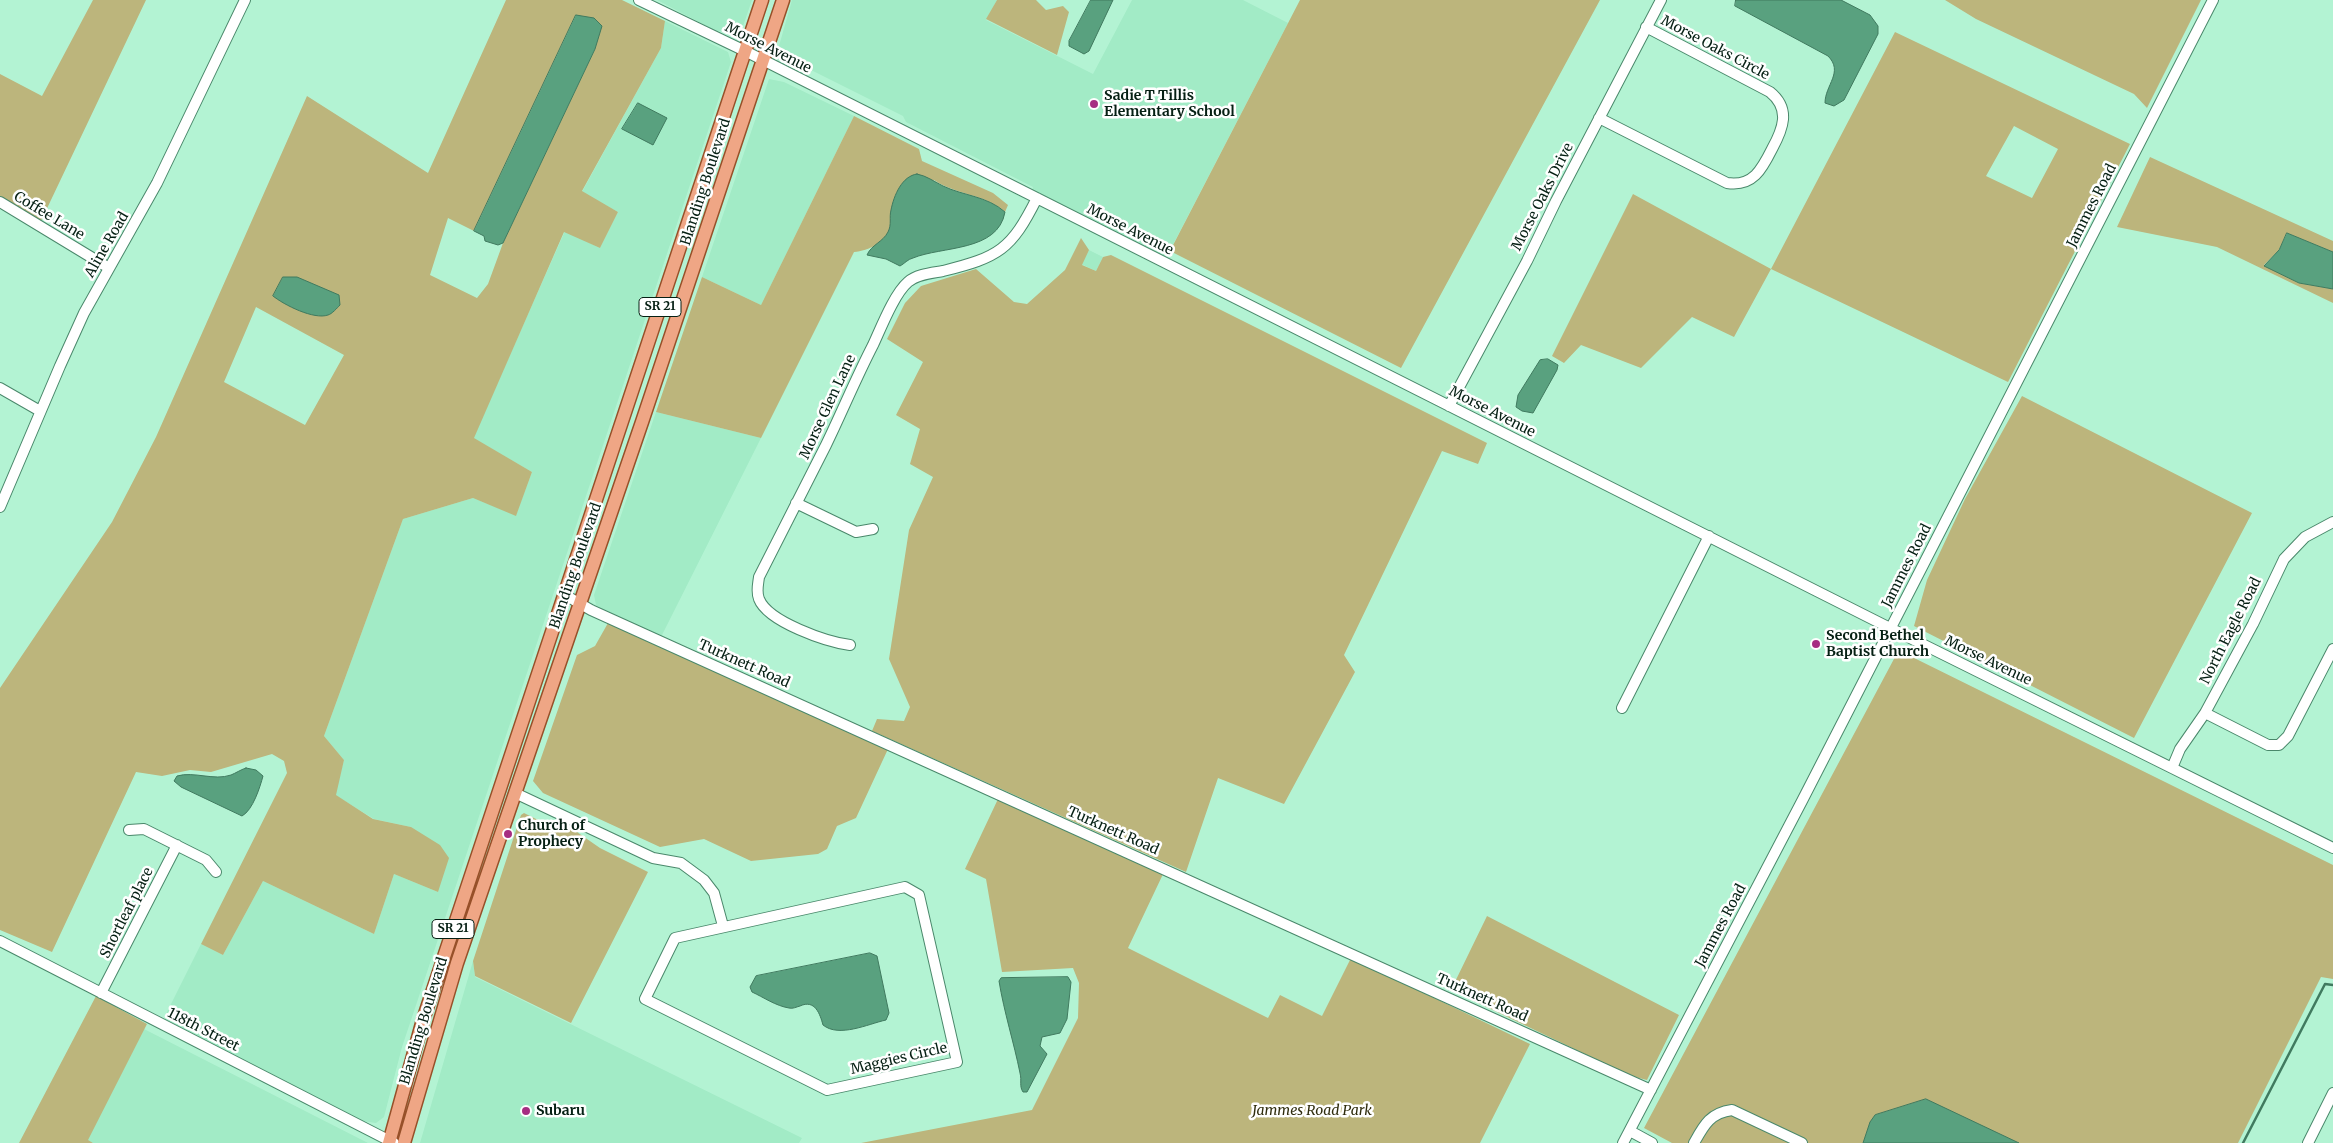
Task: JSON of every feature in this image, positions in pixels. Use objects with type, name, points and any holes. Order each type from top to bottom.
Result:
[{"type":"main road","name":"Blanding Boulevard","points":[[391,1142],[417,1039],[442,959],[762,0]]},
{"type":"main road","name":"Blanding Boulevard","points":[[404,1143],[457,963],[578,603],[642,422],[783,0]]},
{"type":"main road","points":[[684,234],[703,241]]},
{"type":"main road","points":[[624,416],[642,422]]},
{"type":"main road","points":[[514,744],[511,775],[515,792]]},
{"type":"main road","points":[[502,780],[506,796],[503,828]]},
{"type":"street","name":"Aline Road","points":[[0,507],[84,313],[157,183],[245,0]]},
{"type":"street","name":"Morse Avenue","points":[[639,0],[763,60],[1890,628],[2172,768],[2332,844]]},
{"type":"street","name":"Morse Oaks Drive","points":[[1449,406],[1527,260],[1661,0]]},
{"type":"street","name":"Jammes Road","points":[[1623,1143],[2213,0]]},
{"type":"street","name":"Morse Oaks Circle","points":[[1599,118],[1726,183],[1738,184],[1754,177],[1761,171],[1782,131],[1784,121],[1781,105],[1774,95],[1646,27]]},
{"type":"street","name":"Morse Glen Lane","points":[[850,645],[832,642],[776,617],[766,610],[759,600],[757,589],[759,577],[859,372],[907,282],[918,276],[974,263],[991,257],[1006,246],[1020,229],[1037,198]]},
{"type":"street","name":"Coffee Lane","points":[[0,202],[109,268]]},
{"type":"street","points":[[0,388],[40,411]]},
{"type":"street","points":[[796,502],[856,532],[873,530]]},
{"type":"street","name":"North Eagle Road","points":[[2172,768],[2180,748],[2205,713],[2253,624],[2284,559],[2305,538],[2333,522]]},
{"type":"street","points":[[1622,708],[1709,536]]},
{"type":"street","name":"Turknett Road","points":[[565,595],[578,603],[1651,1090]]},
{"type":"street","points":[[2205,713],[2268,745],[2280,745],[2288,736],[2333,649]]},
{"type":"street","points":[[515,792],[653,858],[681,862],[704,880],[714,893],[723,926]]},
{"type":"street","points":[[129,830],[144,829],[206,860],[216,872]]},
{"type":"street","name":"Shortleaf place","points":[[101,993],[177,845]]},
{"type":"street","name":"Maggies Circle","points":[[904,887],[912,889],[919,895],[957,1062],[827,1090],[645,999],[675,938],[723,926],[904,887]]},
{"type":"street","name":"118th Street","points":[[0,941],[391,1142]]},
{"type":"street","points":[[442,959],[457,963]]},
{"type":"street","points":[[2308,1143],[2333,1093]]},
{"type":"street","points":[[1694,1143],[1702,1127],[1711,1117],[1732,1110],[1802,1143]]},
{"type":"street","points":[[1630,1131],[1652,1143]]},
{"type":"shaded area","points":[[657,0],[752,0],[742,29],[732,33],[716,31]]},
{"type":"shaded area","name":"Sadie T Tillis Elementary School","points":[[792,0],[997,0],[986,20],[1093,74],[1132,0],[1243,0],[1288,23],[1166,258],[1032,190],[1033,187],[906,122],[903,116],[783,56],[779,46]]},
{"type":"shaded area","points":[[1091,0],[1113,0],[1089,51],[1084,54],[1069,46],[1069,41]]},
{"type":"shaded area","points":[[1736,0],[1841,0],[1870,15],[1878,26],[1878,34],[1844,100],[1834,106],[1825,103],[1834,73],[1832,62],[1828,56],[1735,6]]},
{"type":"shaded area","points":[[576,15],[594,18],[602,26],[595,49],[503,243],[498,245],[485,241],[484,236],[474,231]]},
{"type":"shaded area","points":[[665,21],[728,52],[731,62],[402,1047],[384,1117],[376,1123],[362,1121],[165,1021],[167,1012],[201,944],[223,955],[263,881],[374,934],[394,874],[438,892],[411,827],[374,819],[335,795],[344,760],[324,736],[403,519],[473,498],[516,515],[532,472],[473,438],[565,231],[600,248],[618,212],[582,192],[661,48]]},
{"type":"shaded area","points":[[769,79],[784,82],[854,116],[761,305],[702,277]]},
{"type":"shaded area","points":[[638,103],[667,118],[653,145],[622,129]]},
{"type":"shaded area","points":[[917,174],[943,186],[983,199],[998,207],[1005,212],[1000,225],[992,234],[980,241],[967,246],[925,254],[911,259],[900,266],[886,259],[867,255],[888,232],[892,204],[903,182]]},
{"type":"shaded area","points":[[2287,233],[2333,252],[2333,289],[2299,283],[2264,266],[2279,250]]},
{"type":"shaded area","points":[[1089,250],[1103,257],[1096,271],[1081,264]]},
{"type":"shaded area","points":[[283,277],[297,277],[339,295],[340,305],[328,315],[322,316],[307,314],[292,307],[273,296]]},
{"type":"shaded area","points":[[1548,359],[1558,365],[1557,370],[1533,413],[1522,411],[1516,407],[1518,395],[1540,360]]},
{"type":"shaded area","points":[[656,412],[761,438],[661,637],[596,605],[594,595]]},
{"type":"shaded area","points":[[246,768],[256,770],[263,776],[253,804],[242,816],[181,787],[174,781],[177,776],[184,775],[224,777]]},
{"type":"shaded area","points":[[870,953],[877,956],[889,1013],[886,1020],[862,1027],[845,1030],[830,1029],[823,1025],[818,1012],[810,1004],[792,1008],[784,1007],[752,992],[750,987],[756,976]]},
{"type":"shaded area","points":[[473,961],[475,977],[802,1138],[799,1143],[420,1143]]},
{"type":"shaded area","points":[[1068,977],[1071,982],[1067,1019],[1060,1033],[1042,1037],[1040,1046],[1047,1054],[1027,1092],[1023,1092],[999,981],[1001,978]]},
{"type":"shaded area","points":[[144,1029],[368,1143],[93,1143],[87,1140]]},
{"type":"shaded area","points":[[1926,1099],[2019,1143],[1863,1143],[1870,1122],[1875,1115]]},
{"type":"green space","points":[[93,0],[146,0],[41,221],[0,197],[0,74],[42,96]]},
{"type":"green space","points":[[506,0],[622,0],[665,21],[661,48],[582,191],[618,212],[600,248],[564,232],[474,438],[532,472],[516,516],[473,498],[403,519],[324,736],[344,760],[336,795],[373,819],[411,827],[440,845],[449,858],[438,892],[394,874],[374,934],[263,881],[223,955],[201,944],[287,773],[284,761],[272,754],[211,772],[190,770],[162,776],[136,772],[52,952],[0,930],[0,688],[112,522],[156,437],[307,96],[428,173]],"holes":[[[576,15],[595,49],[503,243],[488,284],[477,298],[430,275],[448,218],[474,231]],[[256,307],[344,355],[305,425],[224,382]]]},
{"type":"green space","points":[[997,0],[1036,0],[1046,10],[1063,6],[1069,12],[1057,55],[986,19]]},
{"type":"green space","points":[[1300,0],[1600,0],[1401,368],[1170,251]]},
{"type":"green space","points":[[1945,0],[2201,0],[2147,108],[2134,94],[1976,19]]},
{"type":"green space","points":[[1895,32],[2130,144],[2008,382],[1771,269]],"holes":[[[2014,126],[2058,149],[2032,198],[1986,176]]]},
{"type":"green space","points":[[854,116],[919,149],[922,161],[993,193],[1008,205],[1005,212],[989,202],[952,189],[934,180],[891,210],[891,226],[886,237],[871,248],[854,252],[761,438],[656,412],[702,277],[761,305]]},
{"type":"green space","points":[[2150,157],[2333,241],[2333,252],[2287,233],[2279,250],[2264,265],[2299,283],[2333,289],[2333,303],[2217,247],[2117,227]]},
{"type":"green space","points":[[1633,194],[1771,269],[1734,337],[1692,317],[1641,368],[1581,345],[1564,363],[1552,356]]},
{"type":"green space","points":[[1081,238],[1089,250],[1082,265],[1096,271],[1103,257],[1111,255],[1487,443],[1478,464],[1442,451],[1344,655],[1355,672],[1284,804],[1218,778],[1186,872],[872,731],[877,719],[904,721],[910,707],[889,659],[909,530],[933,477],[910,464],[920,429],[896,415],[923,362],[887,339],[905,303],[921,286],[976,269],[1014,302],[1027,304],[1065,270]]},
{"type":"green space","points":[[2022,396],[2252,513],[2134,738],[1914,626],[1927,580],[1965,499]]},
{"type":"green space","points":[[608,623],[888,749],[856,818],[837,826],[827,849],[818,854],[751,861],[704,839],[660,847],[543,793],[533,781],[577,655],[595,646]]},
{"type":"green space","points":[[1902,652],[2333,865],[2333,979],[2321,977],[2238,1143],[1672,1143],[1644,1128],[1895,657]]},
{"type":"green space","name":"Jammes Road Park","points":[[998,799],[1164,872],[1128,948],[1268,1018],[1280,995],[1322,1016],[1351,958],[1530,1044],[1480,1143],[861,1143],[1032,1110],[1078,1018],[1079,983],[1073,968],[1002,972],[986,879],[965,869]]},
{"type":"green space","points":[[524,813],[540,821],[574,830],[600,848],[648,872],[571,1023],[475,976],[473,961],[521,815]]},
{"type":"green space","points":[[1487,916],[1679,1015],[1647,1080],[1631,1076],[1451,990]]},
{"type":"green space","points":[[96,996],[147,1024],[88,1140],[93,1143],[19,1143]]},
{"type":"waterway","points":[[2243,1143],[2325,984],[2333,985]]},
{"type":"place","name":"Sadie T Tillis Elementary School","points":[[1094,104]]},
{"type":"place","name":"Second Bethel Baptist Church","points":[[1816,644]]},
{"type":"place","name":"Church of Prophecy","points":[[508,834]]},
{"type":"place","name":"Subaru","points":[[526,1111]]}]
